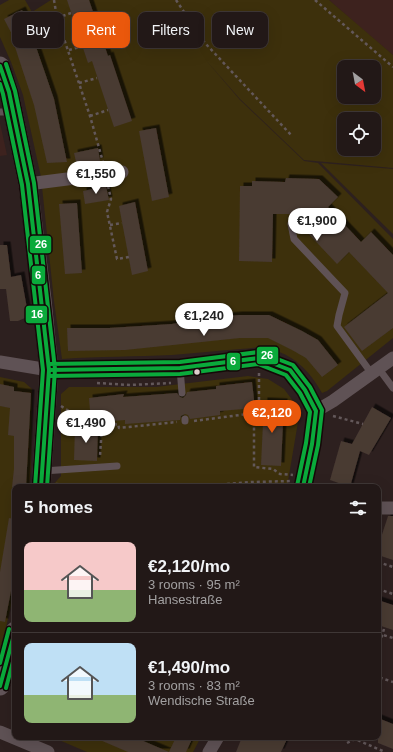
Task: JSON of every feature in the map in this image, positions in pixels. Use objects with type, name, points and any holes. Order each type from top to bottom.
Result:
[{"type":"street","points":[[0,66],[9,92],[7,112],[28,184],[42,300],[49,370],[42,480]]},
{"type":"street","points":[[28,184],[122,172]]},
{"type":"street","points":[[0,362],[49,370],[180,368],[259,358],[290,370],[305,390],[316,411],[305,481]]},
{"type":"street","points":[[316,411],[323,408],[376,372],[393,358]]},
{"type":"street","points":[[381,508],[393,508]]},
{"type":"street","points":[[0,686],[12,642]]},
{"type":"street","points":[[0,732],[12,737]]},
{"type":"street","points":[[19,740],[48,752]]},
{"type":"street","points":[[210,752],[216,740]]},
{"type":"lane","points":[[291,224],[294,239],[345,293],[337,326],[376,372],[393,388]]},
{"type":"lane","points":[[180,368],[182,392]]},
{"type":"lane","points":[[42,480],[117,466]]},
{"type":"path","points":[[54,0],[56,12]]},
{"type":"path","points":[[176,0],[205,43],[292,136]]},
{"type":"path","points":[[314,0],[393,67]]},
{"type":"path","points":[[64,16],[71,13]]},
{"type":"path","points":[[64,38],[100,148],[111,199],[107,212],[117,259],[128,257]]},
{"type":"path","points":[[68,50],[75,48]]},
{"type":"path","points":[[79,83],[97,78]]},
{"type":"path","points":[[90,116],[108,110]]},
{"type":"path","points":[[110,225],[122,223]]},
{"type":"path","points":[[259,358],[258,402],[254,417],[254,467],[273,469],[280,474],[305,481]]},
{"type":"path","points":[[47,397],[91,425],[102,426],[100,456]]},
{"type":"path","points":[[334,416],[363,424]]},
{"type":"path","points":[[42,480],[69,484]]},
{"type":"path","points":[[228,484],[305,481]]},
{"type":"path","points":[[381,563],[393,567]]},
{"type":"path","points":[[381,590],[393,594]]},
{"type":"path","points":[[381,640],[384,628]]},
{"type":"path","points":[[383,634],[393,638]]},
{"type":"path","points":[[381,678],[393,682]]},
{"type":"path","points":[[347,743],[355,740],[385,752]]},
{"type":"shaded area","points":[[9,0],[25,0],[32,12],[51,0],[329,0],[393,55],[393,168],[304,160],[240,99],[204,58],[240,100],[304,161],[318,163],[393,239],[393,338],[327,391],[322,393],[312,377],[299,364],[285,354],[264,347],[172,355],[62,359],[54,301],[41,177],[23,95],[0,37],[0,5]]},
{"type":"shaded area","points":[[329,0],[393,0],[393,55],[363,30]]},
{"type":"shaded area","points":[[0,123],[7,155],[0,156]]},
{"type":"shaded area","points":[[321,163],[393,169],[393,234]]},
{"type":"shaded area","points":[[248,376],[268,379],[284,389],[296,405],[298,422],[288,484],[54,484],[61,476],[61,394],[69,387],[156,387]]},
{"type":"shaded area","points":[[0,377],[24,382],[32,389],[29,484],[12,484],[12,601],[0,653]]},
{"type":"shaded area","points":[[59,740],[199,740],[193,752],[87,752]]},
{"type":"building","points":[[67,0],[89,0],[93,12],[72,12],[72,15]]},
{"type":"building","points":[[12,15],[12,34],[4,19]]},
{"type":"building","points":[[15,48],[36,48],[54,99],[67,162],[47,163],[34,105]]},
{"type":"building","points":[[83,48],[105,48],[108,56],[110,55],[132,121],[114,127],[92,61],[88,63]]},
{"type":"building","points":[[156,128],[169,197],[152,201],[139,131]]},
{"type":"building","points":[[98,148],[100,161],[77,166],[74,153]]},
{"type":"building","points":[[286,178],[319,179],[338,197],[328,207],[361,242],[371,232],[393,255],[393,328],[362,351],[344,327],[388,293],[349,252],[337,264],[304,229],[308,225],[297,214],[273,214],[272,262],[239,261],[240,186],[252,186],[252,181],[285,182]]},
{"type":"building","points":[[106,186],[109,200],[85,204],[83,191]]},
{"type":"building","points":[[135,202],[148,271],[132,275],[119,206]]},
{"type":"building","points":[[77,203],[82,273],[65,274],[59,204]]},
{"type":"building","points":[[0,245],[7,245],[11,277],[21,275],[28,314],[25,318],[18,321],[10,321],[6,289],[0,289]]},
{"type":"building","points":[[239,315],[269,315],[302,331],[318,340],[338,365],[322,377],[306,358],[268,338],[240,338],[125,350],[68,351],[67,328],[109,328],[172,324],[204,318]]},
{"type":"building","points":[[252,382],[255,408],[220,411],[220,415],[190,419],[188,415],[185,414],[181,416],[180,420],[125,424],[125,420],[91,423],[89,398],[124,394],[123,397],[177,393],[183,398],[187,392],[216,389],[216,386]]},
{"type":"building","points":[[0,384],[14,387],[14,391],[31,393],[26,484],[12,484],[14,436],[8,435],[10,408],[0,406]]},
{"type":"building","points":[[264,401],[284,402],[281,466],[261,465]]},
{"type":"building","points":[[372,407],[391,418],[369,455],[360,451],[351,484],[341,484],[330,480],[341,441],[352,444]]},
{"type":"building","points":[[75,426],[98,427],[97,461],[74,460]]},
{"type":"building","points":[[388,516],[393,516],[393,560],[381,556],[381,538]]},
{"type":"building","points":[[9,518],[12,518],[12,586],[5,622],[0,621],[0,572]]},
{"type":"building","points":[[381,601],[393,605],[393,630],[381,626]]},
{"type":"building","points":[[381,719],[393,724],[393,749],[378,743],[378,740],[381,740]]},
{"type":"building","points":[[100,740],[141,740],[169,752],[128,752]]},
{"type":"building","points":[[175,740],[192,740],[186,752],[169,752]]},
{"type":"building","points":[[241,740],[287,740],[281,752],[236,752]]},
{"type":"transit line","name":"26","points":[[6,64],[15,91],[34,183],[55,369],[47,484]]},
{"type":"transit line","name":"6","points":[[0,66],[9,92],[28,184],[49,370],[41,484]]},
{"type":"transit line","name":"16","points":[[0,84],[22,185],[43,370],[35,484]]},
{"type":"transit line","name":"26","points":[[49,364],[180,362],[259,352],[293,365],[310,387],[322,410],[318,445],[310,484]]},
{"type":"transit line","name":"6","points":[[49,370],[180,368],[259,358],[290,370],[305,390],[316,411],[312,444],[304,484]]},
{"type":"transit line","name":"16","points":[[49,376],[180,374],[258,364],[286,375],[300,393],[310,412],[306,443],[297,484]]},
{"type":"transit line","name":"26","points":[[0,663],[9,629]]},
{"type":"transit line","name":"6","points":[[0,686],[12,642]]},
{"type":"transit line","name":"16","points":[[6,688],[12,665]]}]
